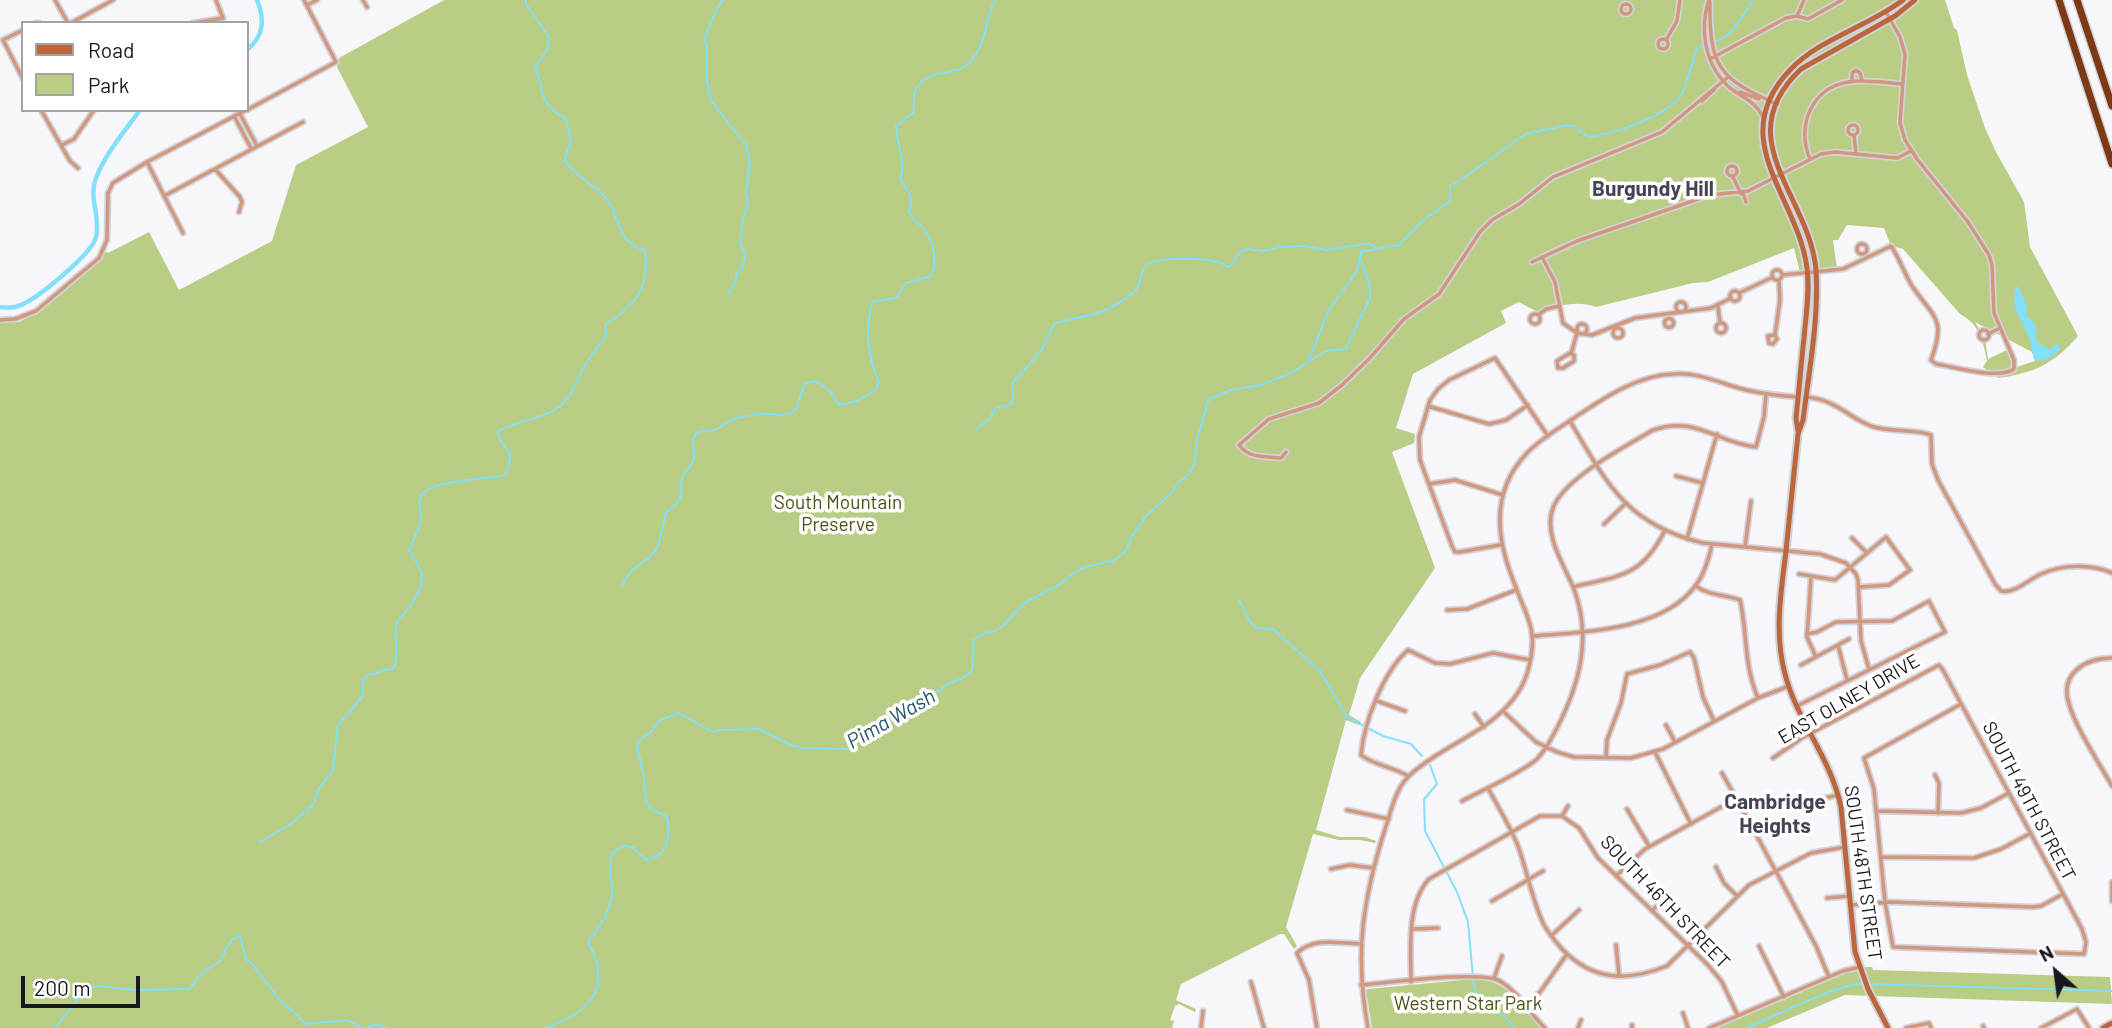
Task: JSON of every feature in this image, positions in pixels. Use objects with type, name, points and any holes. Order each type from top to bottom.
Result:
[{"type":"highway","points":[[2059,0],[2112,164]]},
{"type":"highway","points":[[2077,0],[2112,106]]},
{"type":"main road","points":[[1772,105],[1784,76],[1804,57],[1903,0]]},
{"type":"main road","points":[[1772,105],[1801,69],[1889,19],[1915,0]]},
{"type":"main road","name":"SOUTH 48TH STREET","points":[[1772,105],[1764,120],[1763,147],[1773,178],[1794,218],[1808,271],[1808,303],[1796,418],[1798,434]]},
{"type":"main road","name":"SOUTH 48TH STREET","points":[[1772,105],[1771,145],[1780,175],[1797,205],[1812,247],[1816,304],[1806,397],[1798,434],[1779,627],[1780,654],[1788,686],[1832,772],[1845,847],[1855,952],[1862,976],[1888,1028]]},
{"type":"main road","points":[[2103,1028],[2112,1023]]},
{"type":"street","points":[[55,0],[68,21]]},
{"type":"street","points":[[73,21],[113,0]]},
{"type":"street","points":[[205,21],[223,18],[216,0]]},
{"type":"street","points":[[248,109],[336,62],[304,0]]},
{"type":"street","points":[[307,5],[317,0]]},
{"type":"street","points":[[363,0],[367,7]]},
{"type":"street","points":[[1666,40],[1678,21],[1680,0]]},
{"type":"street","points":[[1709,0],[1715,57],[1728,78],[1772,105]]},
{"type":"street","points":[[1709,0],[1704,16],[1704,38],[1710,59],[1724,81],[1757,106],[1764,120]]},
{"type":"street","points":[[1797,16],[1804,0]]},
{"type":"street","points":[[1710,59],[1786,19],[1797,16],[1808,19],[1842,0]]},
{"type":"street","points":[[1775,335],[1780,300],[1779,279],[1782,275],[1843,269],[1865,256],[1891,246],[1912,285],[1937,318],[1937,331],[1930,360],[1936,364],[1980,372],[2013,371],[2014,360],[1993,309],[1992,265],[1989,255],[1959,209],[1905,139],[1900,123],[1903,46],[1886,12]]},
{"type":"street","points":[[21,31],[3,40],[21,75]]},
{"type":"street","points":[[1852,82],[1852,73],[1856,70],[1862,81]]},
{"type":"street","points":[[1286,452],[1281,457],[1252,456],[1239,445],[1269,419],[1326,400],[1358,372],[1404,319],[1439,294],[1480,232],[1492,220],[1519,204],[1553,177],[1662,132],[1710,96],[1728,78]]},
{"type":"street","points":[[1810,159],[1804,135],[1809,111],[1828,90],[1862,81],[1903,85]]},
{"type":"street","points":[[1732,89],[1772,105]]},
{"type":"street","points":[[42,112],[70,161],[78,168]]},
{"type":"street","points":[[62,145],[74,139],[93,112]]},
{"type":"street","points":[[0,320],[15,319],[36,311],[99,258],[109,232],[108,193],[113,183],[146,162],[243,112]]},
{"type":"street","points":[[240,114],[257,146]]},
{"type":"street","points":[[234,116],[252,149]]},
{"type":"street","points":[[164,196],[303,122]]},
{"type":"street","points":[[1854,134],[1856,154]]},
{"type":"street","points":[[1532,262],[1577,241],[1710,195],[1742,193],[1828,152],[1897,158],[1912,151]]},
{"type":"street","points":[[146,162],[183,233]]},
{"type":"street","points":[[215,169],[240,197],[242,202],[239,212]]},
{"type":"street","points":[[1733,176],[1746,202]]},
{"type":"street","points":[[1542,257],[1555,282],[1563,323],[1579,334],[1592,335],[1635,318],[1718,306],[1731,298],[1732,292],[1739,293],[1773,277],[1779,279]]},
{"type":"street","points":[[1773,277],[1773,272],[1777,270],[1782,275]]},
{"type":"street","points":[[1538,315],[1546,309],[1559,306]]},
{"type":"street","points":[[1718,306],[1720,323]]},
{"type":"street","points":[[1988,334],[2000,328]]},
{"type":"street","points":[[1572,354],[1574,360],[1563,368],[1558,368],[1557,361],[1572,354],[1579,334]]},
{"type":"street","points":[[1501,545],[1455,552],[1418,447],[1430,400],[1443,385],[1495,358],[1548,436]]},
{"type":"street","points":[[1368,1028],[1361,985],[1360,944],[1364,906],[1395,798],[1408,776],[1484,727],[1503,711],[1520,690],[1530,660],[1532,636],[1526,611],[1501,545],[1499,515],[1503,495],[1520,460],[1548,436],[1598,402],[1632,385],[1676,373],[1705,377],[1751,391],[1806,397],[1836,405],[1874,426],[1923,432],[1931,435],[1932,464],[1938,480],[2001,591],[2009,591],[2042,573],[2064,567],[2093,568],[2112,573]]},
{"type":"street","points":[[1462,801],[1536,761],[1547,747],[1570,701],[1582,663],[1578,602],[1552,534],[1552,509],[1558,497],[1573,481],[1661,427],[1682,424],[1756,447],[1766,393]]},
{"type":"street","points":[[1428,406],[1495,424],[1528,405]]},
{"type":"street","points":[[1570,421],[1608,485],[1642,518],[1665,530],[1687,539],[1712,544],[1820,554],[1841,560],[1851,567],[1857,574],[1860,587],[1862,650],[1869,669]]},
{"type":"street","points":[[1687,539],[1717,434]]},
{"type":"street","points":[[1676,475],[1703,483]]},
{"type":"street","points":[[1429,484],[1455,480],[1503,495]]},
{"type":"street","points":[[1745,547],[1751,501]]},
{"type":"street","points":[[1604,524],[1625,504]]},
{"type":"street","points":[[1573,587],[1622,575],[1641,565],[1656,548],[1665,530]]},
{"type":"street","points":[[1799,574],[1835,580],[1886,537],[1910,570],[1889,585],[1860,587]]},
{"type":"street","points":[[1853,538],[1867,553]]},
{"type":"street","points":[[1532,636],[1616,628],[1659,614],[1696,586],[1707,565],[1712,544]]},
{"type":"street","points":[[1811,577],[1807,634],[1808,643],[1816,657]]},
{"type":"street","points":[[1696,586],[1706,594],[1726,594],[1740,600],[1746,656],[1751,680],[1759,698]]},
{"type":"street","points":[[1447,610],[1467,609],[1516,590]]},
{"type":"street","points":[[1797,706],[1945,632],[1929,601],[1892,621],[1836,622],[1807,634]]},
{"type":"street","points":[[1801,665],[1849,639]]},
{"type":"street","points":[[1838,645],[1847,680]]},
{"type":"street","points":[[1408,776],[1361,755],[1366,730],[1384,683],[1408,650],[1443,664],[1493,653],[1530,660]]},
{"type":"street","points":[[1606,757],[1607,740],[1621,703],[1627,674],[1660,665],[1690,652],[1703,697],[1714,721]]},
{"type":"street","points":[[2112,658],[2096,658],[2085,662],[2073,673],[2068,688],[2071,710],[2112,786]]},
{"type":"street","name":"SOUTH 49TH STREET","points":[[1885,902],[1893,947],[2084,954],[2085,935],[1938,666]]},
{"type":"street","name":"EAST OLNEY DRIVE","points":[[1773,758],[1812,733],[1938,666]]},
{"type":"street","points":[[1503,711],[1527,734],[1547,747],[1574,757],[1631,758],[1675,743],[1759,698],[1788,686]]},
{"type":"street","points":[[1377,701],[1405,711]]},
{"type":"street","points":[[1885,902],[1874,789],[1864,758],[1961,704]]},
{"type":"street","points":[[1475,714],[1484,727]]},
{"type":"street","points":[[1666,725],[1675,743]]},
{"type":"street","points":[[1655,752],[1691,824]]},
{"type":"street","points":[[1721,773],[1732,791],[1732,806]]},
{"type":"street","points":[[1935,775],[1938,783],[1938,813]]},
{"type":"street","points":[[1488,788],[1511,832],[1542,922],[1567,954],[1580,965],[1600,975],[1652,972],[1667,965],[1749,885],[1811,853],[1845,847]]},
{"type":"street","points":[[1877,811],[1971,811],[2009,793]]},
{"type":"street","points":[[1799,804],[1838,795]]},
{"type":"street","points":[[1411,982],[1412,929],[1422,887],[1429,879],[1540,816],[1562,816],[1568,806]]},
{"type":"street","points":[[1616,876],[1649,846],[1721,807],[1737,807],[1744,812],[1816,946],[1829,977]]},
{"type":"street","points":[[1627,809],[1649,846]]},
{"type":"street","points":[[1347,810],[1389,819]]},
{"type":"street","name":"SOUTH 46TH STREET","points":[[1562,816],[1578,828],[1598,858],[1722,982],[1738,1016]]},
{"type":"street","points":[[1881,857],[1973,858],[2001,849],[2031,833]]},
{"type":"street","points":[[1331,869],[1350,865],[1373,868]]},
{"type":"street","points":[[1716,867],[1724,883],[1737,896]]},
{"type":"street","points":[[1492,901],[1543,871]]},
{"type":"street","points":[[2112,882],[2112,901]]},
{"type":"street","points":[[1652,911],[1668,894]]},
{"type":"street","points":[[1851,905],[1885,902],[2033,907],[2042,906],[2063,894]]},
{"type":"street","points":[[1827,898],[1850,897]]},
{"type":"street","points":[[1551,936],[1578,910]]},
{"type":"street","points":[[1412,929],[1438,928]]},
{"type":"street","points":[[1317,1028],[1309,980],[1297,953],[1320,942],[1360,944]]},
{"type":"street","points":[[1616,945],[1619,975]]},
{"type":"street","points":[[1759,946],[1784,997]]},
{"type":"street","points":[[1525,1004],[1540,992],[1567,954]]},
{"type":"street","points":[[1494,978],[1502,956]]},
{"type":"street","points":[[1709,1028],[1829,977],[1860,967]]},
{"type":"street","points":[[1361,985],[1474,976],[1494,978],[1512,989],[1545,1028]]},
{"type":"street","points":[[1251,982],[1264,1028]]},
{"type":"street","points":[[2041,1028],[2077,1009],[2089,1028]]},
{"type":"street","points":[[1200,1028],[1203,1011]]},
{"type":"street","points":[[1683,1013],[1688,1028]]},
{"type":"street","points":[[1578,1028],[1581,1020]]},
{"type":"street","points":[[1906,1028],[1930,1026]]},
{"type":"green space","name":"South Mountain Preserve","points":[[444,0],[1945,0],[1957,30],[1967,75],[1985,128],[2024,202],[2030,247],[2078,336],[2060,354],[2042,366],[1998,378],[1983,367],[1987,361],[1976,328],[1960,314],[1903,249],[1891,246],[1884,228],[1847,225],[1838,240],[1833,240],[1837,269],[1800,272],[1794,248],[1708,282],[1693,283],[1596,307],[1567,304],[1539,313],[1519,302],[1501,311],[1506,323],[1413,374],[1396,428],[1415,434],[1414,443],[1392,452],[1435,568],[1360,678],[1349,715],[1361,722],[1359,725],[1346,720],[1316,830],[1340,837],[1365,837],[1376,841],[1339,840],[1313,834],[1286,927],[1297,946],[1294,949],[1284,934],[1280,934],[1181,984],[1176,1000],[1196,1009],[1195,1012],[1179,1004],[1175,1006],[1170,1020],[1174,1021],[1172,1028],[0,1028],[0,322],[19,322],[29,317],[91,269],[105,251],[108,253],[149,232],[179,290],[272,241],[296,165],[368,127],[337,67],[339,58]],"holes":[[[1975,322],[2032,352],[2035,361],[2014,368],[2009,349],[1988,359],[1985,339]]]},
{"type":"green space","points":[[1872,967],[1873,970],[2110,977],[2112,1004],[1845,995],[1767,1028],[1709,1028],[1843,971]]},
{"type":"green space","name":"Western Star Park","points":[[1485,980],[1504,988],[1520,1002],[1541,1028],[1372,1028],[1368,989]]},
{"type":"water","points":[[2018,286],[2027,305],[2026,315],[2035,323],[2037,342],[2049,349],[2056,343],[2061,347],[2046,359],[2034,360],[2030,340],[2014,306],[2015,289]]},
{"type":"waterway","points":[[248,49],[260,33],[262,21],[257,0]]},
{"type":"waterway","points":[[260,842],[292,823],[313,805],[319,788],[333,770],[338,725],[363,696],[363,682],[367,675],[394,668],[397,623],[418,593],[422,580],[419,566],[409,550],[420,522],[421,496],[427,490],[447,483],[506,475],[511,455],[500,440],[498,431],[547,414],[565,401],[587,362],[606,336],[606,324],[633,302],[643,285],[645,250],[628,241],[606,198],[564,161],[571,141],[566,119],[546,103],[535,67],[548,49],[549,37],[526,4],[526,0]]},
{"type":"waterway","points":[[723,0],[714,13],[704,38],[707,48],[707,81],[711,101],[746,145],[750,163],[746,192],[748,205],[740,244],[745,254],[742,269],[736,274],[736,280],[728,295]]},
{"type":"waterway","points":[[622,586],[631,571],[649,558],[658,547],[666,512],[678,502],[683,476],[694,458],[693,441],[697,433],[715,430],[742,417],[789,414],[798,406],[806,383],[815,381],[831,392],[838,404],[859,400],[877,388],[879,382],[869,343],[872,304],[896,298],[906,283],[931,276],[934,264],[930,239],[910,214],[911,198],[900,179],[902,159],[896,126],[913,113],[914,94],[920,83],[934,75],[965,67],[971,61],[983,40],[995,0]]},
{"type":"waterway","name":"Pima Wash","points":[[1309,359],[1329,310],[1357,271],[1361,252],[1399,245],[1422,221],[1450,201],[1450,187],[1526,134],[1568,125],[1588,137],[1624,128],[1664,110],[1681,95],[1697,48],[1728,35],[1752,0]]},
{"type":"waterway","points":[[0,307],[11,308],[29,301],[63,275],[92,245],[97,230],[93,192],[96,178],[110,151],[139,112]]},
{"type":"waterway","points":[[976,429],[990,419],[995,409],[1012,402],[1012,384],[1041,351],[1054,324],[1100,313],[1118,303],[1137,288],[1144,269],[1149,264],[1156,261],[1189,259],[1213,261],[1228,267],[1240,252],[1247,249],[1263,251],[1278,247],[1304,246],[1326,250],[1365,244],[1375,248]]},
{"type":"waterway","name":"Pima Wash","points":[[544,1028],[576,1013],[592,998],[597,988],[597,963],[588,942],[611,902],[612,853],[623,846],[632,847],[646,860],[659,855],[666,844],[669,831],[667,817],[650,808],[646,801],[637,746],[659,721],[679,713],[712,732],[759,729],[803,748],[847,749],[874,730],[928,700],[946,685],[964,677],[972,670],[974,640],[1003,626],[1024,603],[1059,585],[1079,569],[1114,560],[1125,552],[1146,516],[1172,493],[1194,465],[1197,441],[1208,400],[1230,390],[1261,385],[1289,374],[1326,351],[1346,349],[1370,298],[1369,283],[1360,258]]},
{"type":"waterway","points":[[1239,600],[1251,623],[1257,628],[1273,629],[1320,671],[1347,717],[1383,736],[1411,744],[1422,756]]},
{"type":"waterway","points":[[1430,765],[1437,784],[1424,799],[1425,831],[1457,892],[1468,922],[1474,989],[1515,1028]]},
{"type":"waterway","points":[[55,1028],[87,988],[100,986],[136,990],[189,989],[204,971],[219,962],[232,939],[240,936],[246,959],[277,997],[306,1024],[348,1020],[362,1028]]},
{"type":"waterway","points":[[1747,1028],[1823,994],[1863,984]]},
{"type":"waterway","points":[[1868,984],[2112,991]]},
{"type":"waterway","name":"Pima Wash","points":[[366,1028],[376,1024],[387,1028]]},
{"type":"district","name":"Burgundy Hill","points":[[1653,189]]},
{"type":"district","name":"Cambridge Heights","points":[[1775,814]]}]
